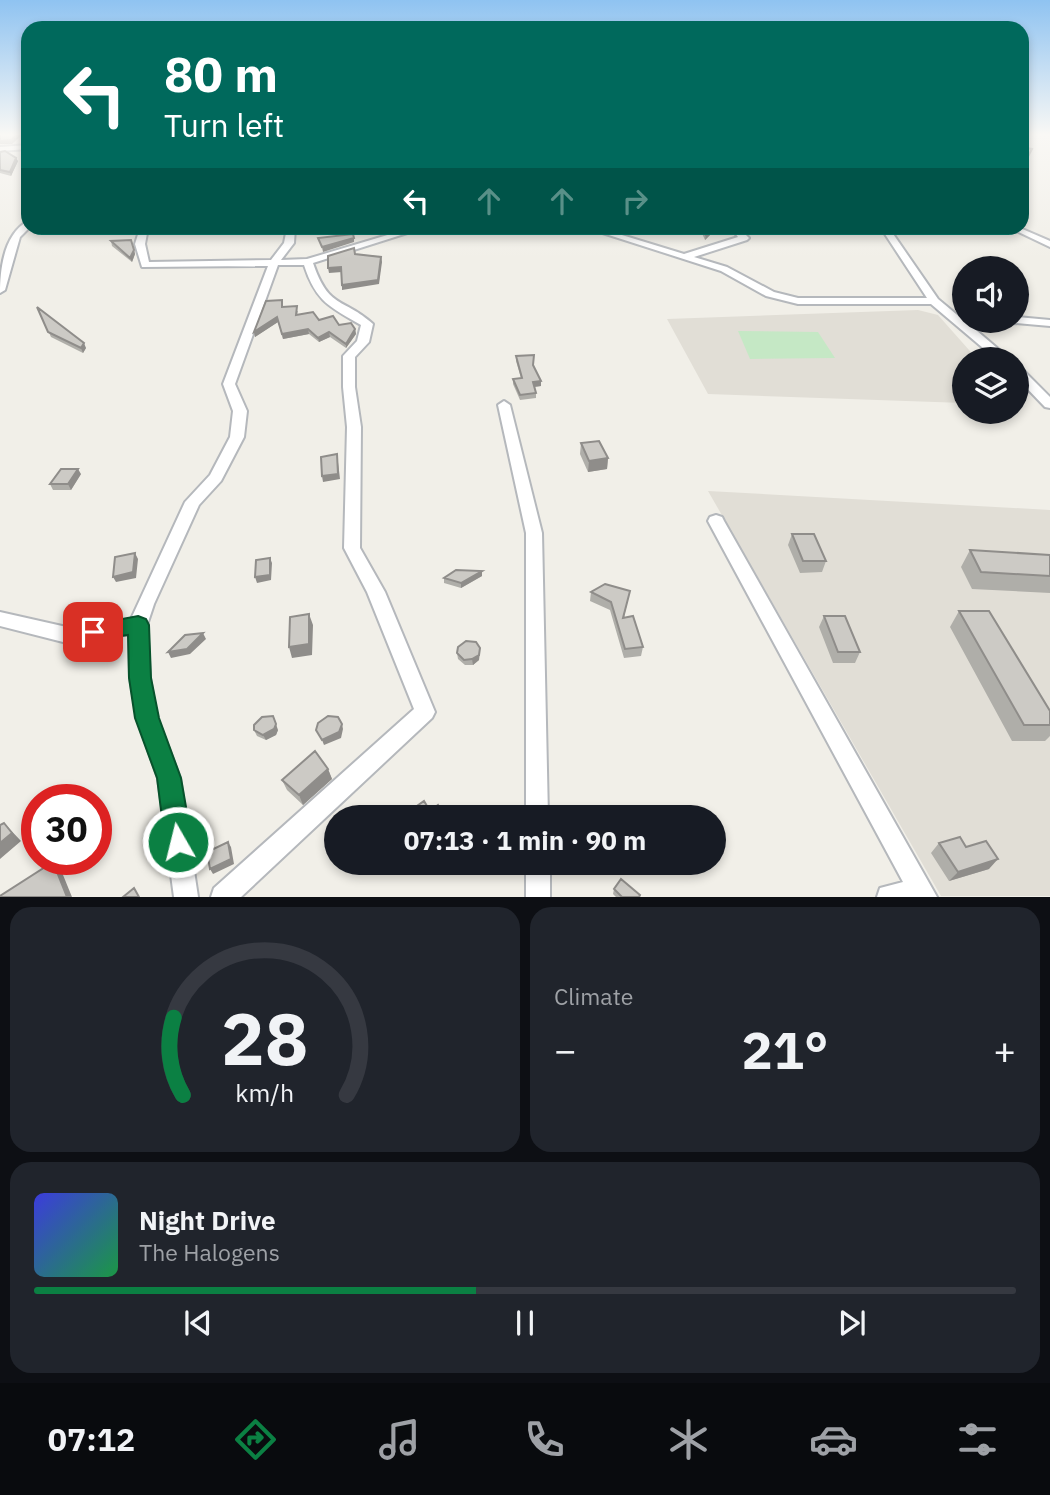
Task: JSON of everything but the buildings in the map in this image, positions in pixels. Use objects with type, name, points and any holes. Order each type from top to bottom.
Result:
[{"type":"street","points":[[0,290],[16,236],[21,231]]},
{"type":"street","points":[[142,235],[140,244],[145,265],[308,262],[396,235]]},
{"type":"street","points":[[186,897],[169,778],[147,718],[140,678],[138,625],[145,604],[193,502],[216,478],[237,437],[240,411],[229,384],[275,261],[289,243],[290,235]]},
{"type":"street","points":[[615,235],[724,269],[782,299],[798,302],[934,301]]},
{"type":"street","points":[[686,256],[744,238],[741,235]]},
{"type":"street","points":[[890,235],[934,301],[952,314]]},
{"type":"street","points":[[1029,235],[1050,244]]},
{"type":"street","points":[[223,897],[425,712],[376,592],[352,548],[354,427],[349,387],[349,356],[363,342],[367,324],[330,303],[315,284],[308,262]]},
{"type":"street","points":[[1029,321],[1050,323]]},
{"type":"street","points":[[974,333],[990,347]]},
{"type":"street","points":[[1029,383],[1050,404]]},
{"type":"street","points":[[504,405],[534,533],[537,805]]},
{"type":"street","points":[[716,521],[923,893],[889,897]]},
{"type":"street","points":[[0,620],[71,636],[138,625]]},
{"type":"street","points":[[538,875],[538,897]]},
{"type":"shaded area","points":[[918,310],[938,315],[966,347],[952,347],[952,403],[708,394],[667,319]]},
{"type":"shaded area","points":[[708,491],[1050,510],[1050,896],[941,896]]},
{"type":"green space","points":[[738,331],[818,332],[835,358],[750,359]]},
{"type":"route","points":[[93,632],[138,625],[140,678],[147,718],[169,778],[178,842]]}]
